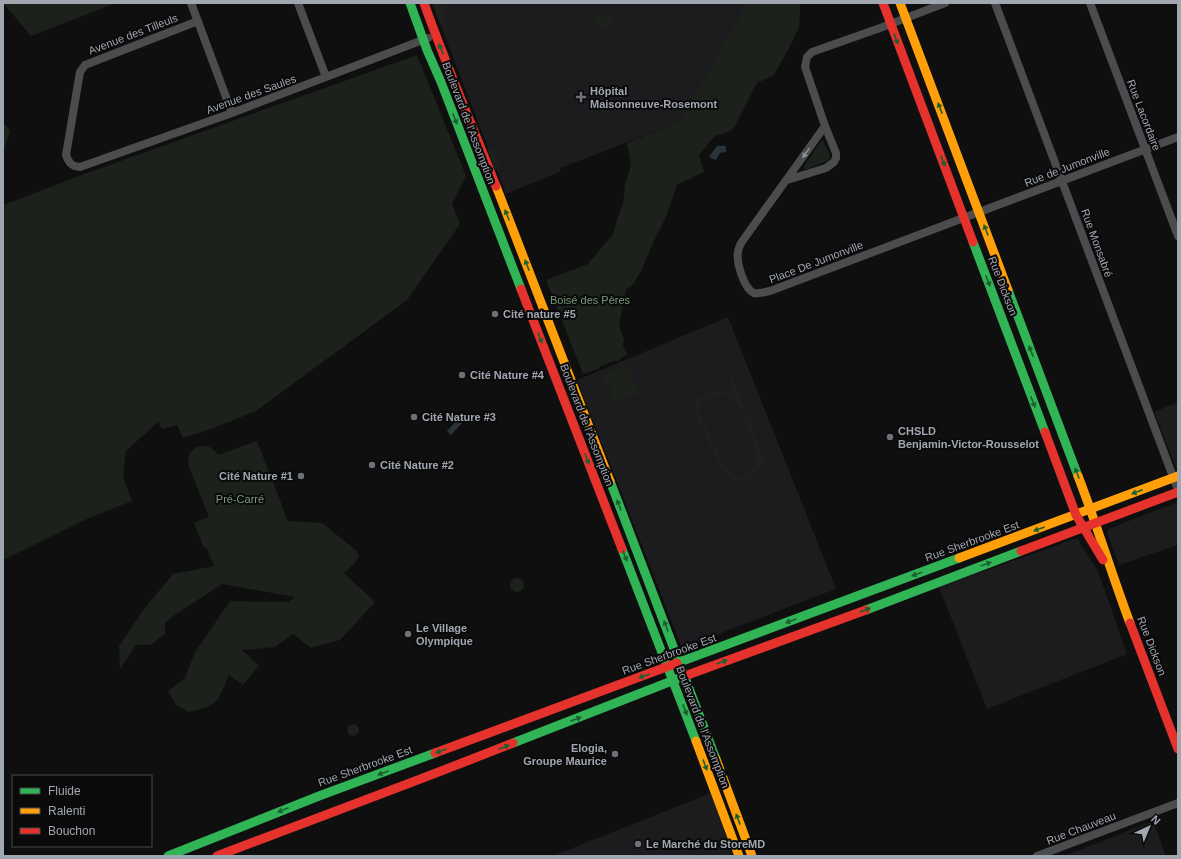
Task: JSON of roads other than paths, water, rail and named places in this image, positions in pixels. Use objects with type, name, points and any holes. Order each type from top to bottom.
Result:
[{"type":"main road","name":"Boulevard de l'Assomption","points":[[410,3],[674,681],[739,856]]},
{"type":"main road","name":"Boulevard de l'Assomption","points":[[424,3],[686,676],[752,856]]},
{"type":"main road","name":"Rue Dickson","points":[[883,3],[1076,515],[1111,573]]},
{"type":"main road","name":"Rue Dickson","points":[[900,3],[1096,523],[1111,573],[1178,749]]},
{"type":"main road","name":"Rue Sherbrooke Est","points":[[168,856],[184,853],[319,796],[1091,510],[1176,477]]},
{"type":"main road","points":[[217,856],[326,814],[402,787],[686,676],[1178,491]]},
{"type":"main road","points":[[692,728],[703,723]]},
{"type":"street","points":[[191,3],[232,113]]},
{"type":"street","points":[[298,3],[326,78]]},
{"type":"street","points":[[787,180],[826,168],[834,162],[836,158],[836,153],[805,67],[807,57],[812,52],[945,3]]},
{"type":"street","name":"Rue Monsabré","points":[[995,3],[1176,477],[1178,491]]},
{"type":"street","name":"Rue Lacordaire","points":[[1090,3],[1178,236]]},
{"type":"street","name":"Avenue des Tilleuls","points":[[73,166],[69,162],[66,155],[80,72],[85,65],[198,22]]},
{"type":"street","name":"Avenue des Saules","points":[[73,166],[80,167],[232,113],[436,35]]},
{"type":"street","name":"Place De Jumonville","points":[[825,126],[741,243],[738,253],[740,268],[747,286],[756,293],[770,291],[964,218]]},
{"type":"street","name":"Rue de Jumonville","points":[[964,218],[1178,137]]},
{"type":"street","name":"Rue Chauveau","points":[[1037,856],[1178,803]]},
{"type":"place","name":"Hôpital Maisonneuve-Rosemont","points":[[581,97]]},
{"type":"place","name":"Cité nature #5","points":[[495,314]]},
{"type":"place","name":"Cité Nature #4","points":[[462,375]]},
{"type":"place","name":"Cité Nature #3","points":[[414,417]]},
{"type":"place","name":"CHSLD Benjamin-Victor-Rousselot","points":[[890,437]]},
{"type":"place","name":"Cité Nature #2","points":[[372,465]]},
{"type":"place","name":"Cité Nature #1","points":[[301,476]]},
{"type":"place","name":"Le Village Olympique","points":[[408,634]]},
{"type":"place","name":"Elogia, Groupe Maurice","points":[[615,754]]},
{"type":"place","name":"Le Marché du StoreMD","points":[[638,844]]},
{"type":"park label","name":"Boisé des Pères","points":[[590,300]]},
{"type":"park label","name":"Pré-Carré","points":[[240,499]]}]
